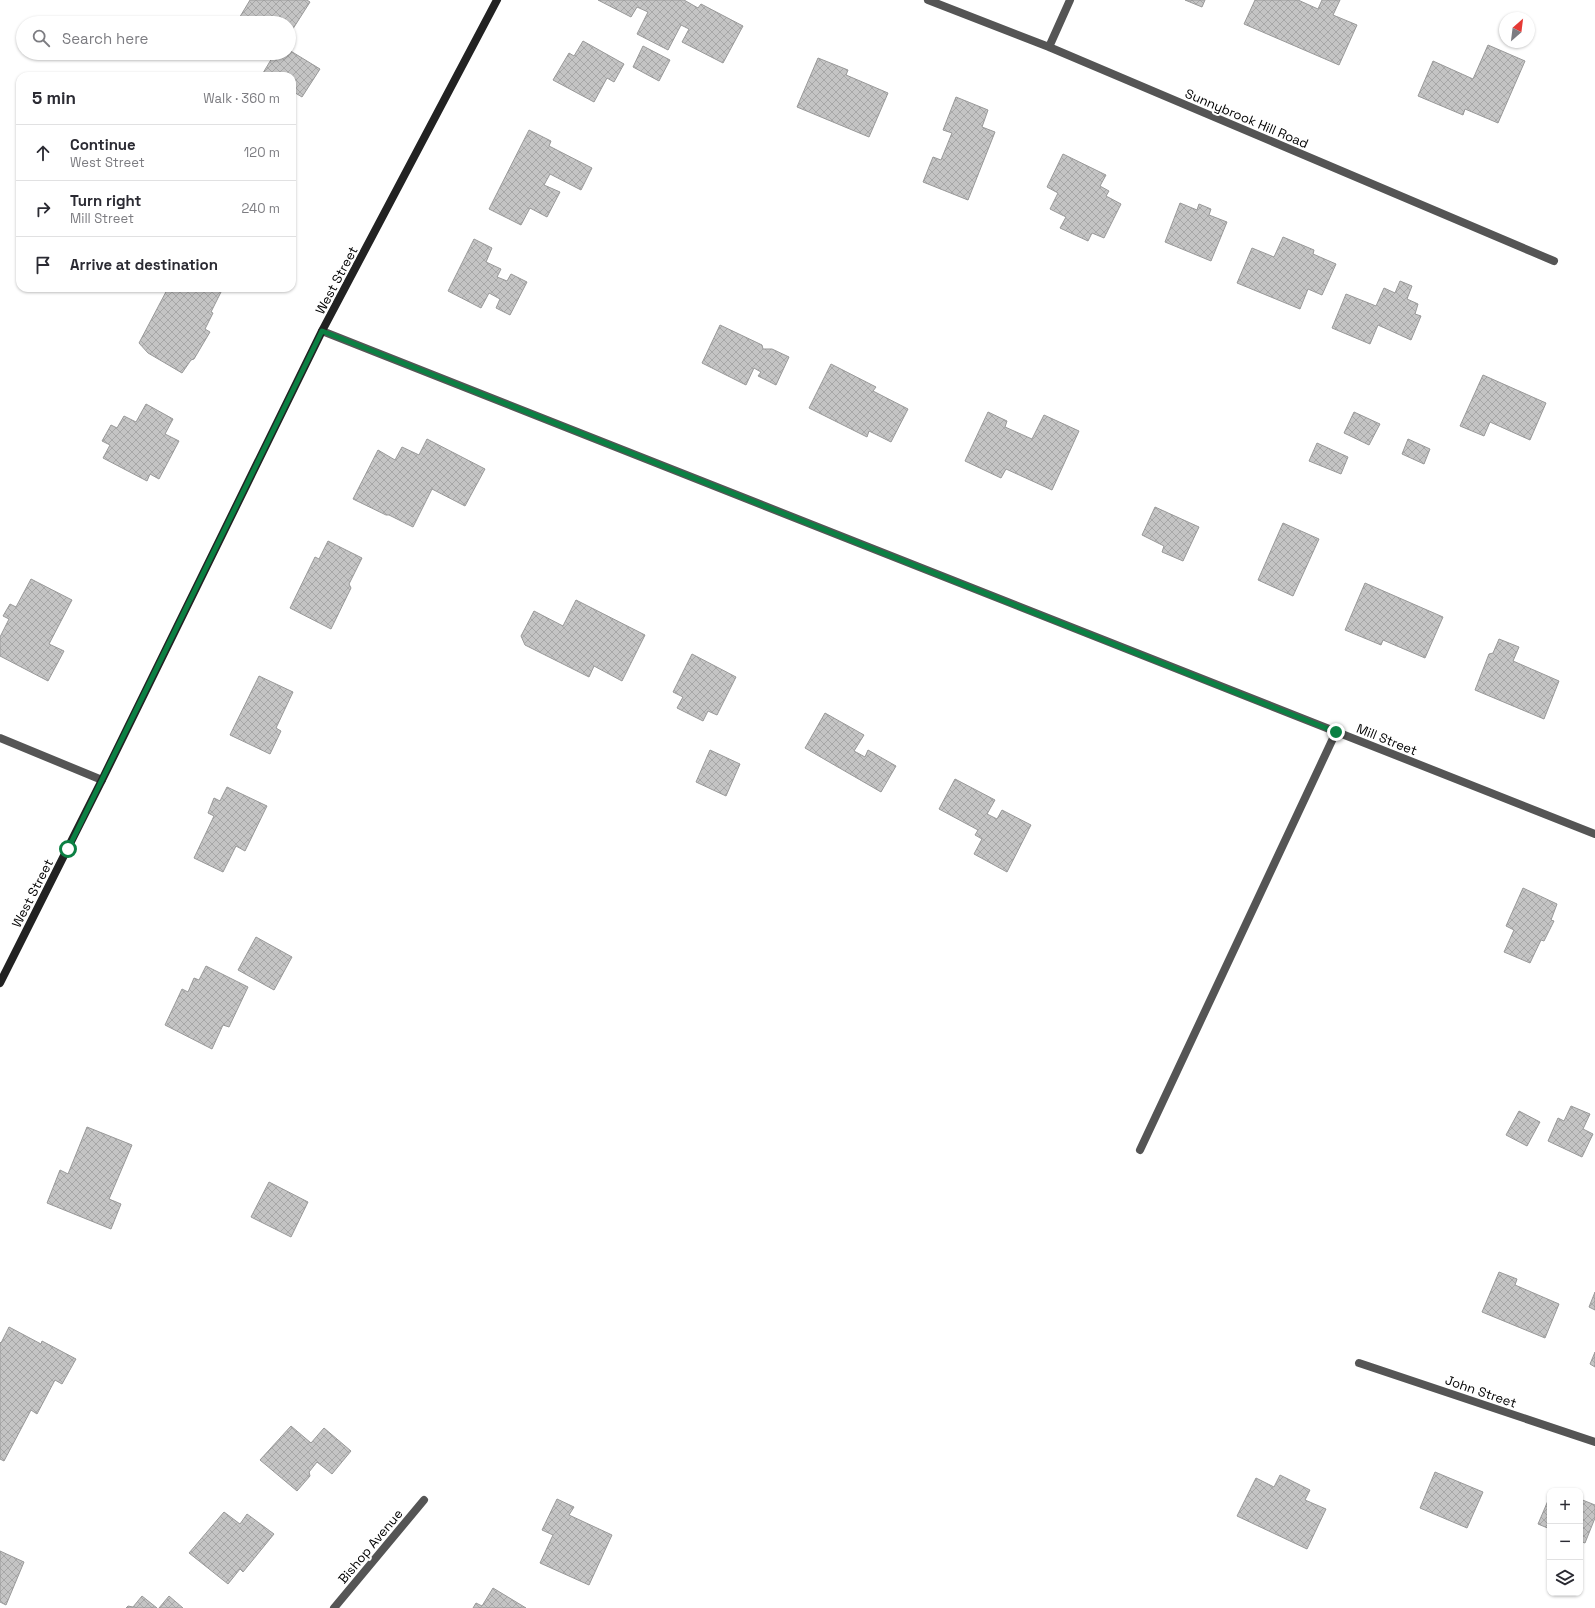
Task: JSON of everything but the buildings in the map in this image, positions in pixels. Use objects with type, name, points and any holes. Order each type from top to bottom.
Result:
[{"type":"main road","name":"West Street","points":[[0,983],[102,780],[322,331],[497,0]]},
{"type":"street","name":"Sunnybrook Hill Road","points":[[928,0],[1049,47],[1554,261]]},
{"type":"street","points":[[1049,47],[1070,0]]},
{"type":"street","name":"Mill Street","points":[[322,331],[1595,834]]},
{"type":"street","points":[[1140,1150],[1336,732]]},
{"type":"street","points":[[0,738],[102,780]]},
{"type":"street","name":"John Street","points":[[1359,1363],[1595,1442]]},
{"type":"street","name":"Bishop Avenue","points":[[334,1608],[424,1500]]},
{"type":"route","points":[[68,849],[322,331],[1336,732]]}]
